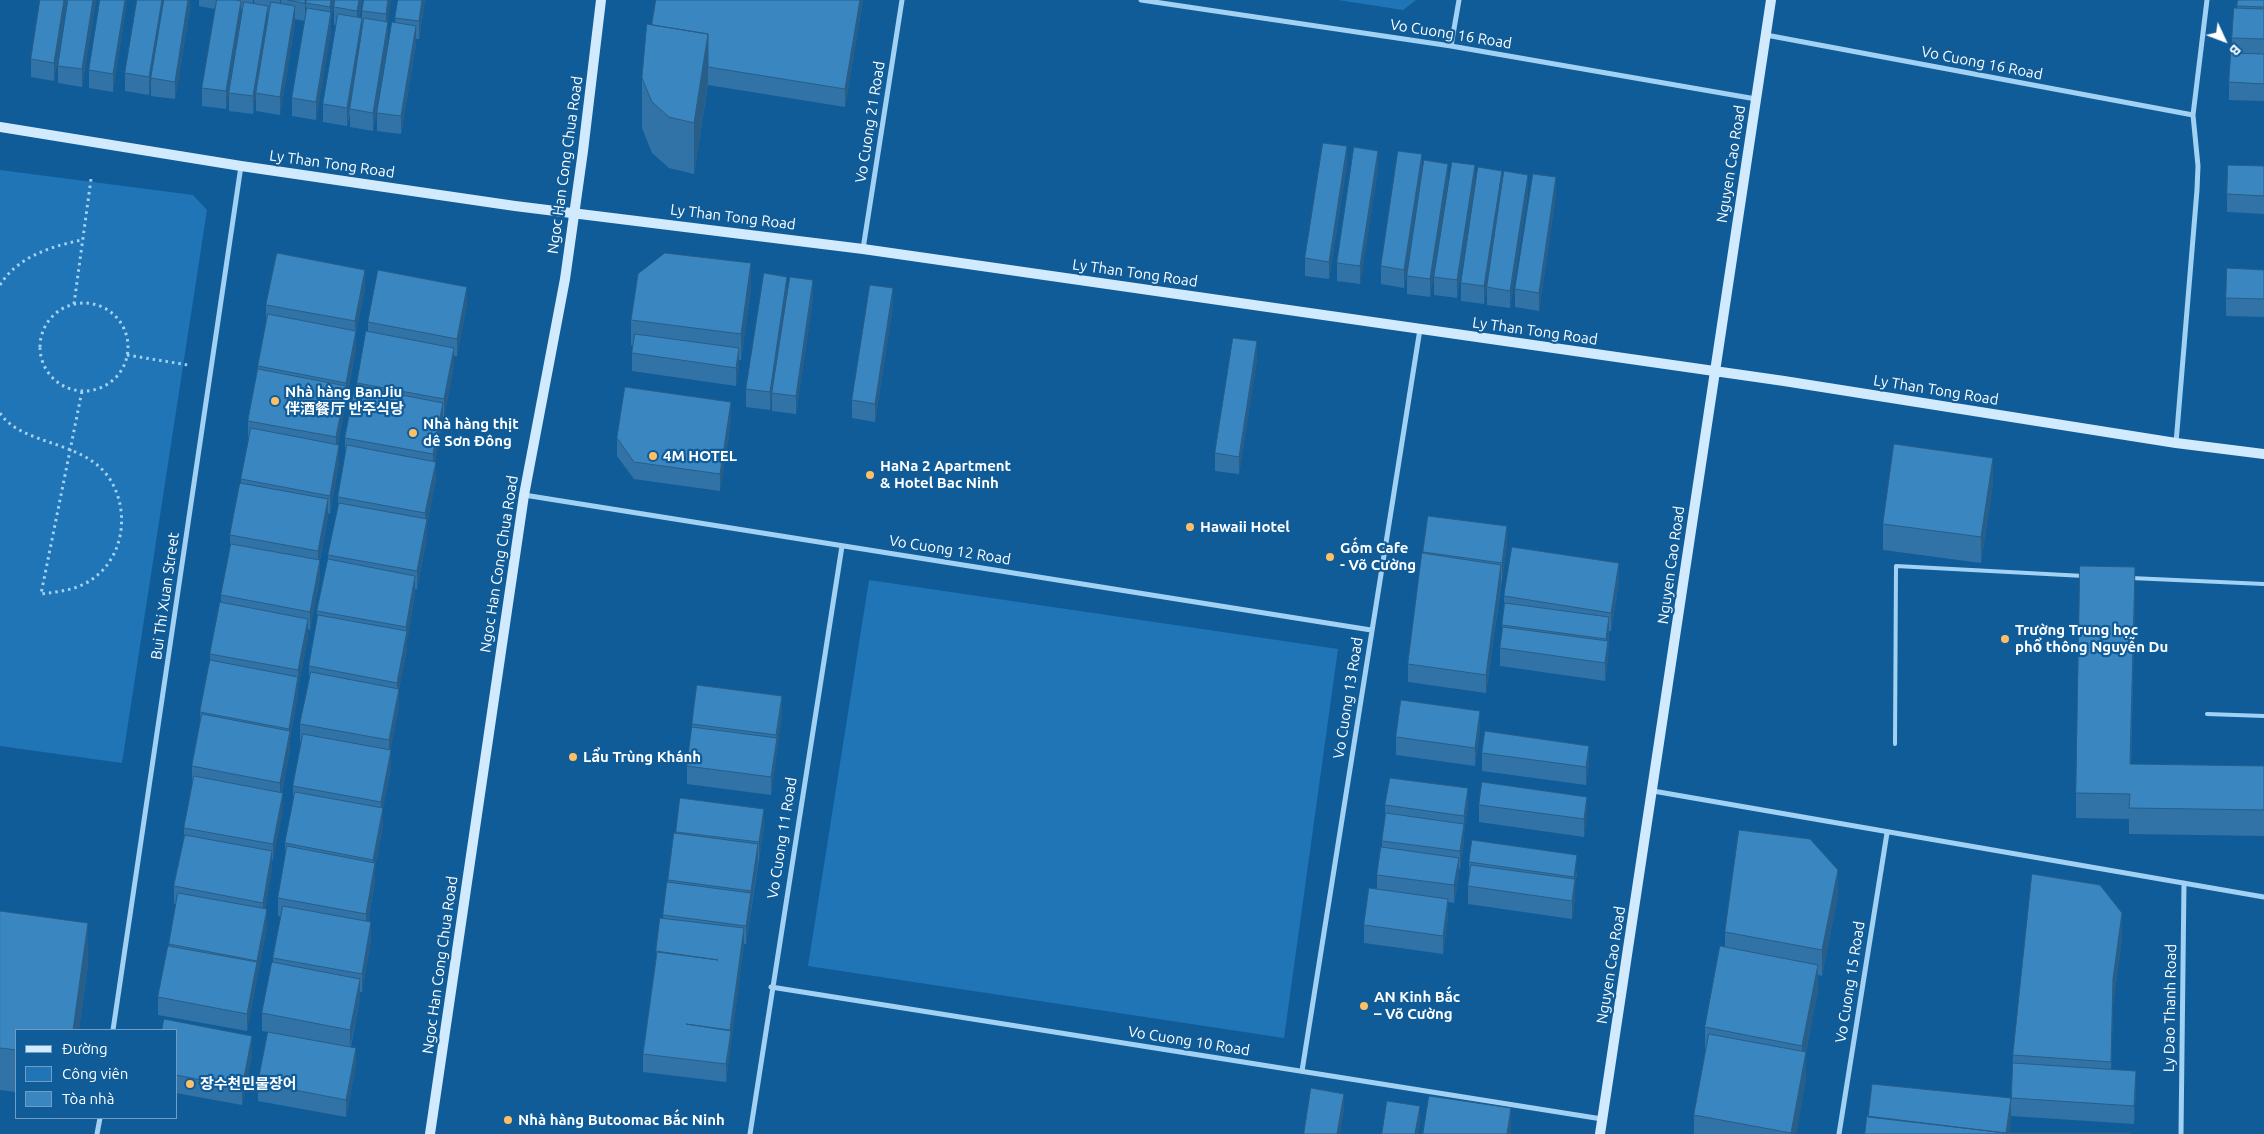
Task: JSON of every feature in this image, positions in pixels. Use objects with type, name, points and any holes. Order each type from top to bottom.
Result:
[{"type":"main road","name":"Ngoc Han Cong Chua Road","points":[[430,1134],[524,495],[565,279],[601,0]]},
{"type":"main road","name":"Nguyen Cao Road","points":[[1600,1134],[1771,0]]},
{"type":"main road","name":"Ly Than Tong Road","points":[[0,127],[241,166],[574,212],[863,249],[1714,372],[2176,443],[2264,454]]},
{"type":"street","name":"Vo Cuong 21 Road","points":[[863,249],[902,0]]},
{"type":"street","name":"Vo Cuong 16 Road","points":[[1141,0],[1451,46],[1756,99]]},
{"type":"street","points":[[1451,46],[1459,0]]},
{"type":"street","points":[[2176,443],[2197,190],[2198,166],[2193,115],[2207,0]]},
{"type":"street","name":"Vo Cuong 16 Road","points":[[1766,35],[2193,115]]},
{"type":"street","name":"Bui Thi Xuan Street","points":[[113,1029],[241,166]]},
{"type":"street","name":"Vo Cuong 13 Road","points":[[1302,1072],[1420,329]]},
{"type":"street","name":"Vo Cuong 12 Road","points":[[524,495],[1372,630]]},
{"type":"street","name":"Vo Cuong 11 Road","points":[[750,1134],[771,988],[842,546]]},
{"type":"street","points":[[1653,792],[2264,897]]},
{"type":"street","name":"Vo Cuong 15 Road","points":[[1839,1134],[1887,833]]},
{"type":"street","name":"Ly Dao Thanh Road","points":[[2181,1134],[2184,883]]},
{"type":"street","name":"Vo Cuong 10 Road","points":[[771,988],[1602,1119]]},
{"type":"street","points":[[97,1134],[100,1119]]},
{"type":"lane","points":[[1895,744],[1896,566],[2085,576]]},
{"type":"lane","points":[[2125,578],[2264,584]]},
{"type":"lane","points":[[2207,714],[2264,716]]},
{"type":"path","points":[[74,304],[91,179]]},
{"type":"path","points":[[0,285],[5,278],[31,257],[56,245],[82,240]]},
{"type":"path","points":[[88,303],[102,306],[114,314],[123,325],[128,338],[127,355],[125,365],[107,385],[82,392],[57,382],[48,372],[42,360],[40,346],[43,331],[49,319],[60,310],[74,304],[88,303]]},
{"type":"path","points":[[127,355],[188,365]]},
{"type":"path","points":[[0,413],[19,429],[45,442],[70,449],[89,458],[106,475],[119,496],[122,525],[117,549],[102,571],[84,585],[68,591],[41,594],[70,449],[82,392]]},
{"type":"green space","points":[[1338,0],[1416,0],[1403,10]]},
{"type":"green space","points":[[0,170],[193,195],[207,210],[122,763],[0,746]]},
{"type":"green space","points":[[869,580],[1338,649],[1284,1038],[808,966]]},
{"type":"building","points":[[40,0],[64,0],[54,63],[31,59]]},
{"type":"building","points":[[68,0],[93,0],[82,69],[58,66]]},
{"type":"building","points":[[100,0],[125,0],[113,74],[89,70]]},
{"type":"building","points":[[137,0],[162,0],[149,77],[125,73]]},
{"type":"building","points":[[164,0],[188,0],[175,82],[151,78]]},
{"type":"building","points":[[217,0],[241,1],[226,91],[202,88]]},
{"type":"building","points":[[288,0],[305,0],[305,3]]},
{"type":"building","points":[[307,0],[331,0],[330,7],[306,3]]},
{"type":"building","points":[[335,0],[359,0],[357,11],[334,7]]},
{"type":"building","points":[[364,0],[388,0],[386,14],[362,11]]},
{"type":"building","points":[[398,0],[422,0],[419,21],[395,18]]},
{"type":"building","points":[[656,0],[860,0],[845,89],[708,67],[708,34],[652,25]]},
{"type":"building","points":[[2238,0],[2264,0],[2264,7],[2237,6]]},
{"type":"building","points":[[244,2],[268,6],[253,96],[229,93]]},
{"type":"building","points":[[271,2],[295,6],[280,97],[256,93]]},
{"type":"building","points":[[307,8],[331,12],[316,102],[292,98]]},
{"type":"building","points":[[2234,8],[2264,9],[2264,39],[2232,38]]},
{"type":"building","points":[[338,14],[362,18],[347,108],[323,104]]},
{"type":"building","points":[[364,18],[388,22],[373,113],[350,109]]},
{"type":"building","points":[[392,22],[416,26],[401,116],[377,113]]},
{"type":"building","points":[[647,24],[708,34],[694,123],[669,117],[652,102],[642,78]]},
{"type":"building","points":[[2231,53],[2264,54],[2264,84],[2229,82]]},
{"type":"building","points":[[1323,143],[1347,146],[1329,262],[1305,258]]},
{"type":"building","points":[[1354,147],[1378,151],[1360,266],[1337,263]]},
{"type":"building","points":[[1398,151],[1422,154],[1404,270],[1381,266]]},
{"type":"building","points":[[1424,160],[1448,164],[1430,279],[1407,276]]},
{"type":"building","points":[[1452,162],[1475,165],[1457,280],[1434,277]]},
{"type":"building","points":[[2228,165],[2264,166],[2264,196],[2227,194]]},
{"type":"building","points":[[1478,167],[1502,171],[1484,286],[1461,283]]},
{"type":"building","points":[[1504,171],[1528,175],[1510,291],[1487,287]]},
{"type":"building","points":[[1533,174],[1556,177],[1539,293],[1515,289]]},
{"type":"building","points":[[277,253],[365,270],[355,321],[266,305]]},
{"type":"building","points":[[665,253],[751,263],[741,334],[631,320],[638,274]]},
{"type":"building","points":[[2227,268],[2264,270],[2264,299],[2226,298]]},
{"type":"building","points":[[378,270],[467,287],[457,339],[368,322]]},
{"type":"building","points":[[764,273],[787,277],[770,392],[746,389]]},
{"type":"building","points":[[790,277],[813,280],[796,396],[772,393]]},
{"type":"building","points":[[870,285],[893,288],[875,404],[852,400]]},
{"type":"building","points":[[268,314],[356,331],[346,383],[258,366]]},
{"type":"building","points":[[366,331],[454,348],[444,399],[357,383]]},
{"type":"building","points":[[635,334],[739,348],[736,368],[632,353]]},
{"type":"building","points":[[1233,338],[1257,341],[1239,457],[1215,453]]},
{"type":"building","points":[[258,369],[346,386],[336,437],[248,421]]},
{"type":"building","points":[[355,386],[443,403],[433,454],[345,438]]},
{"type":"building","points":[[625,387],[731,402],[720,474],[634,462],[617,438]]},
{"type":"building","points":[[251,428],[339,445],[330,496],[241,479]]},
{"type":"building","points":[[1894,444],[1993,458],[1981,537],[1883,524]]},
{"type":"building","points":[[347,445],[436,462],[425,513],[338,497]]},
{"type":"building","points":[[240,483],[328,499],[318,551],[230,535]]},
{"type":"building","points":[[339,503],[427,519],[417,571],[328,555]]},
{"type":"building","points":[[1428,516],[1507,526],[1502,563],[1423,552]]},
{"type":"building","points":[[231,544],[320,560],[310,612],[221,595]]},
{"type":"building","points":[[1512,547],[1619,563],[1611,613],[1504,596]]},
{"type":"building","points":[[1422,553],[1501,565],[1486,675],[1408,664]]},
{"type":"building","points":[[328,559],[415,576],[406,627],[317,611]]},
{"type":"building","points":[[2080,566],[2135,567],[2130,764],[2264,766],[2264,810],[2129,808],[2130,794],[2076,793]]},
{"type":"building","points":[[220,602],[308,619],[298,670],[210,654]]},
{"type":"building","points":[[1505,603],[1609,617],[1606,639],[1502,625]]},
{"type":"building","points":[[318,615],[407,631],[397,683],[309,666]]},
{"type":"building","points":[[1503,627],[1608,641],[1605,663],[1500,648]]},
{"type":"building","points":[[210,660],[298,677],[289,729],[200,712]]},
{"type":"building","points":[[311,672],[399,689],[389,740],[300,724]]},
{"type":"building","points":[[697,685],[782,696],[776,735],[692,724]]},
{"type":"building","points":[[1401,700],[1480,711],[1475,748],[1396,737]]},
{"type":"building","points":[[202,714],[290,731],[280,783],[192,766]]},
{"type":"building","points":[[692,727],[777,738],[771,777],[687,766]]},
{"type":"building","points":[[1485,731],[1589,746],[1586,767],[1482,753]]},
{"type":"building","points":[[303,734],[391,750],[381,802],[293,786]]},
{"type":"building","points":[[194,776],[283,793],[273,844],[184,828]]},
{"type":"building","points":[[1390,778],[1468,788],[1464,816],[1385,805]]},
{"type":"building","points":[[1482,782],[1587,797],[1584,819],[1479,805]]},
{"type":"building","points":[[295,792],[383,808],[373,860],[285,843]]},
{"type":"building","points":[[680,798],[764,809],[759,842],[676,832]]},
{"type":"building","points":[[1386,813],[1464,824],[1460,851],[1382,841]]},
{"type":"building","points":[[1739,830],[1810,839],[1838,870],[1822,950],[1725,932]]},
{"type":"building","points":[[674,833],[758,844],[751,891],[668,880]]},
{"type":"building","points":[[185,835],[272,851],[263,903],[174,886]]},
{"type":"building","points":[[1472,840],[1577,855],[1574,877],[1469,862]]},
{"type":"building","points":[[287,846],[375,863],[366,914],[278,898]]},
{"type":"building","points":[[1381,847],[1459,858],[1454,885],[1377,875]]},
{"type":"building","points":[[1471,865],[1575,879],[1572,901],[1468,886]]},
{"type":"building","points":[[2032,874],[2100,885],[2122,913],[2113,979],[2111,1062],[2013,1055]]},
{"type":"building","points":[[667,882],[751,893],[746,926],[663,915]]},
{"type":"building","points":[[1369,888],[1448,899],[1443,936],[1364,925]]},
{"type":"building","points":[[178,893],[267,909],[257,961],[169,944]]},
{"type":"building","points":[[283,906],[371,922],[362,974],[273,958]]},
{"type":"building","points":[[0,911],[88,923],[73,1029],[15,1029],[15,1050],[0,1048]]},
{"type":"building","points":[[660,918],[744,928],[730,1030],[686,1024],[731,1031],[726,1064],[643,1054],[657,952],[718,960],[656,951]]},
{"type":"building","points":[[168,946],[257,962],[247,1014],[158,997]]},
{"type":"building","points":[[1720,946],[1818,965],[1802,1046],[1705,1027]]},
{"type":"building","points":[[272,962],[360,979],[350,1030],[262,1013]]},
{"type":"building","points":[[164,1019],[252,1036],[242,1088],[178,1075],[178,1029],[162,1029]]},
{"type":"building","points":[[268,1032],[356,1048],[346,1100],[258,1083]]},
{"type":"building","points":[[1709,1034],[1806,1052],[1791,1133],[1694,1115]]},
{"type":"building","points":[[2013,1063],[2136,1071],[2134,1106],[2011,1098]]},
{"type":"building","points":[[1872,1084],[2011,1098],[2006,1133],[1868,1117]]},
{"type":"building","points":[[1311,1088],[1344,1094],[1337,1134],[1304,1134]]},
{"type":"building","points":[[1429,1096],[1511,1108],[1507,1134],[1423,1134]]},
{"type":"building","points":[[1387,1101],[1420,1106],[1415,1134],[1382,1134]]},
{"type":"building","points":[[1867,1116],[2005,1133],[2130,1134],[1865,1134]]},
{"type":"place","name":"Nhà hàng BanJiu 伴酒餐厅 반주식당","points":[[275,401]]},
{"type":"place","name":"Nhà hàng thịt dê Sơn Đông","points":[[413,433]]},
{"type":"place","name":"4M HOTEL","points":[[653,456]]},
{"type":"place","name":"HaNa 2 Apartment & Hotel Bac Ninh","points":[[870,475]]},
{"type":"place","name":"Hawaii Hotel","points":[[1190,527]]},
{"type":"place","name":"Gốm Cafe - Võ Cường","points":[[1330,557]]},
{"type":"place","name":"Trường Trung học phổ thông Nguyễn Du","points":[[2005,639]]},
{"type":"place","name":"Lẩu Trùng Khánh","points":[[573,757]]},
{"type":"place","name":"AN Kinh Bắc – Võ Cường","points":[[1364,1006]]},
{"type":"place","name":"장수천민물장어","points":[[190,1084]]},
{"type":"place","name":"Nhà hàng Butoomac Bắc Ninh","points":[[508,1120]]}]
